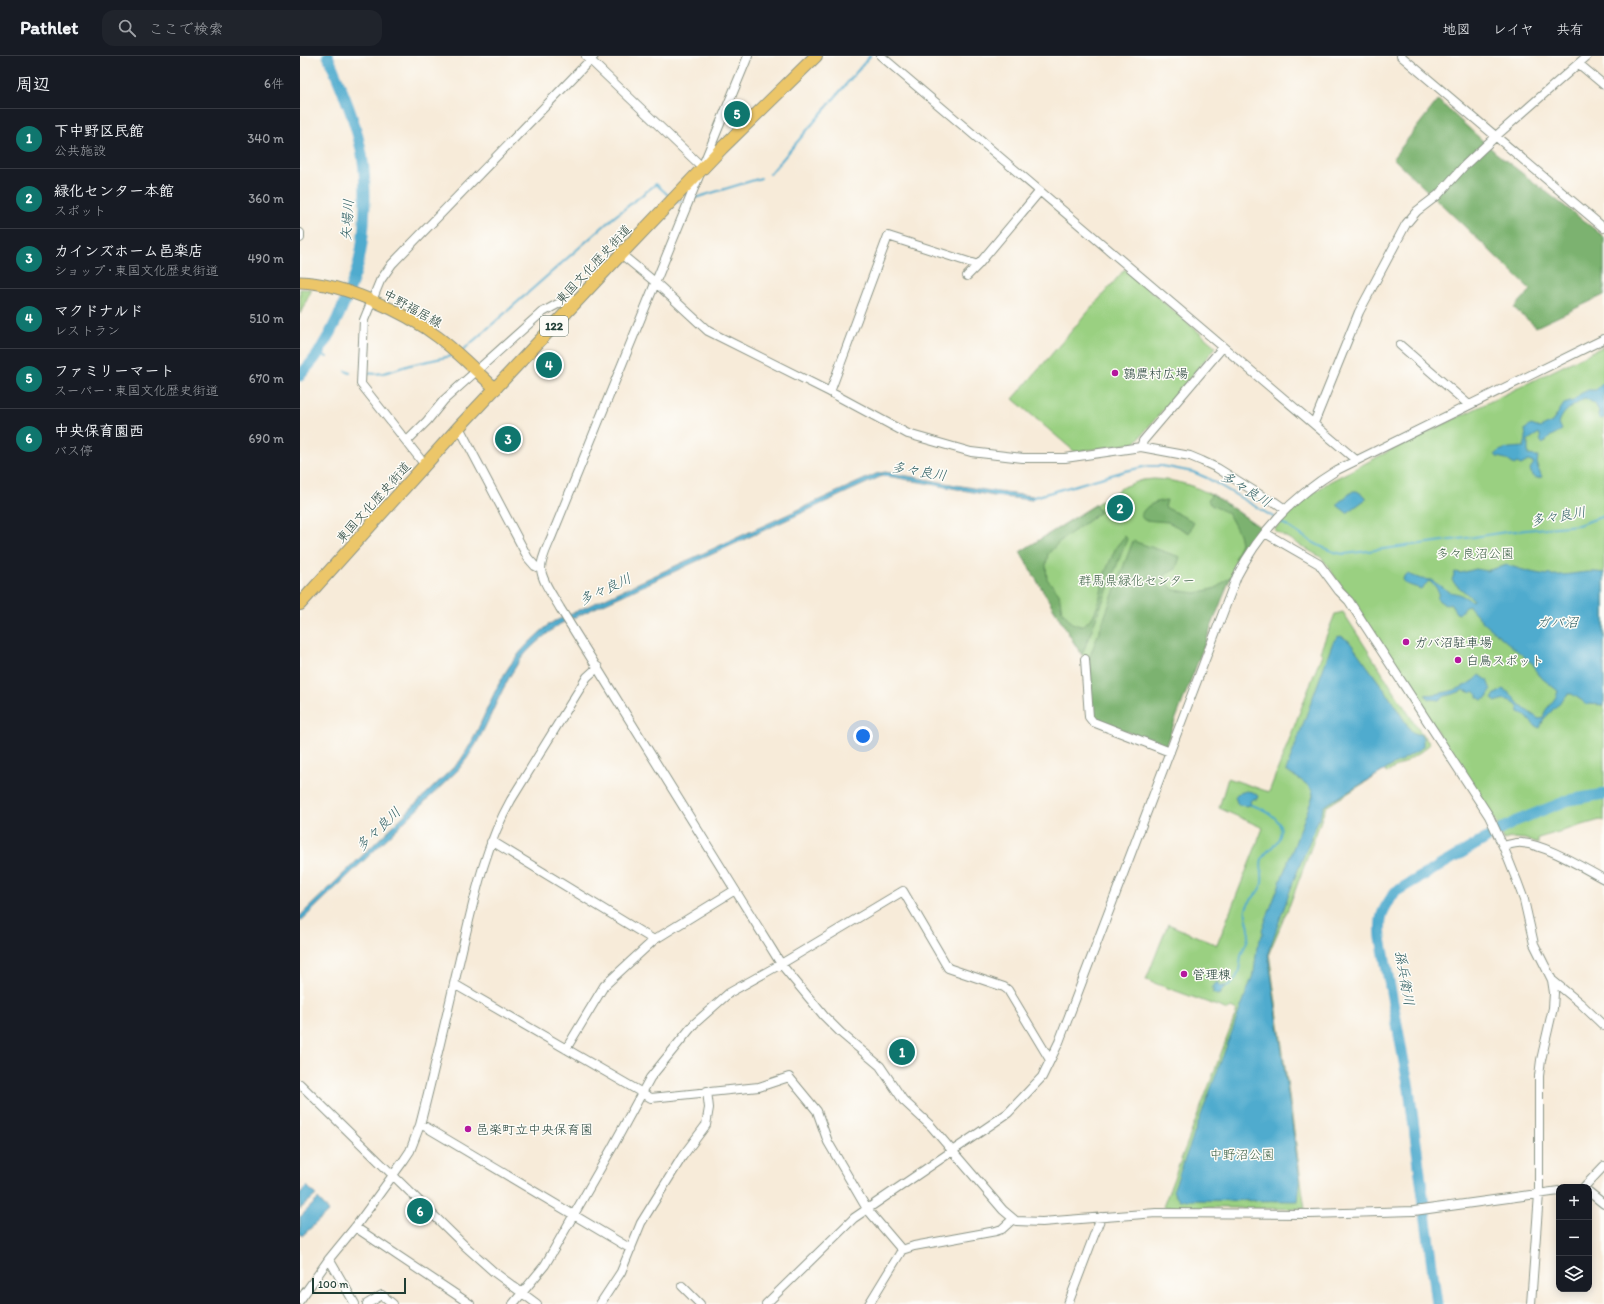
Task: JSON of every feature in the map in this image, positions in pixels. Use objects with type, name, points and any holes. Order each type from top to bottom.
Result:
[{"type":"highway","name":"東国文化歴史街道","points":[[300,604],[425,465],[621,254],[702,169],[816,56]]},
{"type":"main road","name":"中野福居線","points":[[300,282],[316,283],[370,300],[400,314],[439,338],[496,389]]},
{"type":"street","points":[[748,56],[553,533],[541,569],[547,586],[560,608],[781,964],[824,1016],[880,1066],[897,1094],[931,1126],[1002,1210],[1013,1219],[1022,1222],[1042,1222],[1156,1213],[1310,1214],[1416,1211],[1556,1191]]},
{"type":"street","points":[[881,56],[1356,460]]},
{"type":"street","points":[[1401,56],[1604,228]]},
{"type":"street","points":[[1314,423],[1359,312],[1406,224],[1417,211],[1438,195],[1464,165],[1587,56]]},
{"type":"street","points":[[425,465],[361,384],[364,320],[370,300],[380,281],[392,264],[590,57],[700,165],[702,169]]},
{"type":"street","points":[[1579,64],[1604,85]]},
{"type":"street","points":[[967,276],[1040,191]]},
{"type":"street","points":[[300,233],[300,238]]},
{"type":"street","points":[[830,392],[888,236],[978,265]]},
{"type":"street","points":[[621,254],[655,282],[708,331],[830,392],[908,434],[971,452],[1023,458],[1065,458],[1141,447],[1190,456],[1217,468],[1270,501],[1275,502],[1284,510]]},
{"type":"street","points":[[406,441],[427,421],[444,400],[541,313],[567,299],[580,299]]},
{"type":"street","points":[[766,1304],[846,1225],[1008,1113],[1042,1077],[1059,1042],[1237,576],[1249,554],[1284,510],[1322,480],[1356,460],[1604,339]]},
{"type":"street","points":[[1400,345],[1469,405]]},
{"type":"street","points":[[1141,447],[1143,441],[1223,347]]},
{"type":"street","points":[[459,428],[528,558],[534,566],[541,569]]},
{"type":"street","points":[[1267,530],[1319,564],[1345,597],[1398,675],[1494,826],[1524,900],[1537,952],[1552,980],[1554,993],[1553,1008],[1541,1060],[1539,1076],[1539,1194],[1531,1304]]},
{"type":"street","points":[[1085,659],[1090,717],[1093,722],[1170,752]]},
{"type":"street","points":[[300,1300],[410,1151],[420,1125],[472,909],[491,842],[511,800],[587,677],[598,668]]},
{"type":"street","points":[[491,842],[495,843],[654,940]]},
{"type":"street","points":[[1502,843],[1522,843],[1539,847],[1604,879]]},
{"type":"street","points":[[566,1049],[604,986],[654,940],[735,890]]},
{"type":"street","points":[[513,1304],[545,1265],[650,1078],[694,1024],[729,993],[781,964],[903,891],[948,968],[1004,987],[1008,990],[1050,1060]]},
{"type":"street","points":[[1552,980],[1580,1003],[1604,1026]]},
{"type":"street","points":[[454,984],[651,1098],[707,1091],[759,1087],[789,1077],[817,1110],[828,1142],[868,1209],[902,1250]]},
{"type":"street","points":[[300,1084],[482,1262],[537,1304]]},
{"type":"street","points":[[600,1304],[621,1272],[641,1223],[682,1157],[706,1125],[709,1108],[707,1091]]},
{"type":"street","points":[[420,1125],[426,1127],[631,1250]]},
{"type":"street","points":[[1587,1184],[1604,1166]]},
{"type":"street","points":[[1592,1194],[1604,1204]]},
{"type":"street","points":[[1068,1304],[1101,1217]]},
{"type":"street","points":[[869,1304],[902,1250],[914,1246],[996,1231],[1013,1219]]},
{"type":"street","points":[[355,1227],[470,1304]]},
{"type":"street","points":[[329,1259],[355,1304]]},
{"type":"street","points":[[682,1286],[700,1304]]},
{"type":"street","points":[[367,1304],[382,1295],[393,1304]]},
{"type":"green space","points":[[1438,100],[1496,153],[1604,237],[1604,295],[1536,327],[1514,308],[1531,290],[1393,158]]},
{"type":"green space","name":"鶉農村広場","points":[[1125,269],[1216,347],[1135,443],[1075,452],[1013,399]]},
{"type":"green space","points":[[300,289],[312,289],[300,314]]},
{"type":"green space","name":"多々良沼公園","points":[[1604,346],[1604,821],[1600,820],[1538,838],[1538,844],[1525,839],[1511,838],[1504,840],[1496,822],[1368,625],[1322,558],[1274,530],[1294,507],[1329,482]]},
{"type":"green space","name":"群馬県緑化センター","points":[[1154,479],[1185,484],[1199,489],[1223,502],[1261,528],[1242,556],[1234,571],[1202,651],[1088,659],[1082,655],[1076,646],[1020,552],[1125,486],[1143,480]]},
{"type":"green space","points":[[1212,494],[1261,528],[1250,541],[1239,561],[1235,558],[1241,543],[1239,534],[1228,513],[1211,505],[1208,500]]},
{"type":"green space","points":[[1167,500],[1165,507],[1194,522],[1189,533],[1168,522],[1144,520],[1141,516],[1148,506],[1159,501]]},
{"type":"green space","points":[[1095,505],[1100,512],[1059,542],[1048,554],[1046,565],[1047,579],[1059,593],[1062,611],[1072,623],[1080,626],[1085,624],[1093,616],[1098,605],[1102,588],[1101,582],[1116,547],[1125,536],[1127,539],[1082,655],[1020,552]]},
{"type":"green space","points":[[1133,541],[1180,557],[1176,569],[1165,575],[1164,580],[1174,590],[1196,593],[1216,588],[1231,576],[1165,747],[1095,719],[1092,716],[1087,664]]},
{"type":"green space","name":"中野沼公園","points":[[1343,612],[1419,730],[1430,744],[1404,763],[1386,773],[1385,770],[1326,807],[1290,904],[1269,953],[1305,1209],[1163,1207],[1237,1011],[1231,1008],[1228,1010],[1146,980],[1168,924],[1217,945],[1263,828],[1219,808],[1228,778],[1269,792],[1322,654],[1320,652],[1335,614]]},
{"type":"water","points":[[1604,382],[1604,418],[1600,419],[1598,416],[1599,411],[1595,404],[1585,398],[1563,414],[1559,423],[1562,430],[1551,436],[1543,444],[1539,433],[1528,440],[1528,455],[1538,456],[1537,465],[1542,477],[1537,478],[1532,476],[1530,469],[1534,463],[1528,461],[1521,465],[1517,463],[1514,465],[1506,459],[1497,457],[1495,454],[1501,450],[1524,447],[1526,439],[1525,429],[1531,425],[1540,428],[1552,422],[1564,404],[1573,401],[1580,394],[1588,390],[1596,390]]},
{"type":"water","points":[[885,472],[977,489],[1033,496],[1032,500],[994,496],[882,476],[560,624],[543,637],[522,657],[510,676],[476,745],[458,770],[300,922],[300,916],[460,761],[473,740],[505,673],[526,646],[551,623],[876,474]]},
{"type":"water","points":[[1353,491],[1357,491],[1366,497],[1366,499],[1347,513],[1338,506],[1338,503]]},
{"type":"water","name":"ガバ沼","points":[[1507,565],[1547,575],[1588,572],[1604,573],[1604,705],[1587,704],[1572,694],[1568,694],[1544,719],[1540,728],[1536,727],[1519,712],[1518,707],[1510,701],[1502,700],[1496,702],[1492,699],[1495,694],[1502,689],[1508,692],[1521,706],[1539,719],[1543,718],[1545,711],[1557,695],[1558,691],[1538,675],[1533,664],[1484,623],[1469,606],[1465,607],[1459,614],[1456,613],[1450,603],[1445,605],[1437,599],[1439,593],[1435,586],[1429,581],[1421,589],[1406,584],[1403,580],[1404,576],[1408,574],[1421,579],[1431,580],[1450,592],[1459,594],[1472,601],[1473,599],[1452,580],[1455,572],[1461,573],[1476,569],[1486,571]]},
{"type":"water","name":"中野沼公園","points":[[1341,636],[1349,641],[1386,692],[1413,734],[1420,734],[1423,738],[1423,746],[1419,750],[1324,806],[1295,877],[1268,953],[1300,1181],[1298,1201],[1180,1200],[1173,1191],[1254,972],[1257,947],[1263,933],[1262,930],[1313,796],[1307,785],[1286,771],[1333,642],[1337,637]]},
{"type":"water","points":[[1480,675],[1487,680],[1491,690],[1487,698],[1482,700],[1477,697],[1477,694],[1474,691],[1472,693],[1463,690],[1439,700],[1430,699],[1425,695],[1454,690],[1474,680]]},
{"type":"water","points":[[1246,791],[1253,792],[1258,796],[1257,799],[1250,801],[1251,805],[1238,805],[1235,797],[1237,794]]},
{"type":"water","points":[[1217,982],[1221,986],[1228,986],[1217,995],[1212,992],[1215,989],[1211,989]]},
{"type":"water","points":[[307,1186],[316,1195],[300,1209],[300,1193]]},
{"type":"water","points":[[318,1199],[329,1211],[302,1236],[300,1234],[300,1217]]},
{"type":"waterway","name":"矢場川","points":[[300,376],[319,352],[344,303],[356,272],[364,226],[365,191],[363,158],[350,111],[328,56]]},
{"type":"waterway","points":[[770,174],[870,56]]},
{"type":"waterway","points":[[695,198],[761,178]]},
{"type":"waterway","points":[[462,351],[614,217],[656,184],[668,195]]},
{"type":"waterway","points":[[677,202],[684,201]]},
{"type":"waterway","points":[[319,353],[327,357]]},
{"type":"waterway","points":[[367,373],[378,374],[389,372],[410,365],[451,356]]},
{"type":"waterway","points":[[346,371],[350,373]]},
{"type":"waterway","name":"多々良川","points":[[1031,498],[1125,471],[1148,466],[1162,466],[1193,472],[1207,478],[1275,518]]},
{"type":"waterway","name":"多々良川","points":[[1279,521],[1320,546],[1337,553],[1345,554],[1506,532],[1578,525],[1604,516]]},
{"type":"waterway","name":"孫兵衛川","points":[[1437,1304],[1409,1089],[1381,938],[1382,914],[1395,892],[1516,821],[1569,800],[1604,794]]},
{"type":"waterway","points":[[1227,986],[1231,984],[1236,977],[1241,956],[1249,935],[1246,909],[1249,902],[1258,892],[1262,883],[1262,859],[1278,840],[1281,833],[1278,822],[1274,817],[1263,809],[1251,805]]},
{"type":"place","name":"ファミリーマート","points":[[737,114]]},
{"type":"place","name":"マクドナルド","points":[[549,365]]},
{"type":"place","name":"鶉農村広場","points":[[1115,373]]},
{"type":"place","name":"カインズホーム邑楽店","points":[[508,439]]},
{"type":"place","name":"緑化センター本館","points":[[1120,508]]},
{"type":"place","name":"ガバ沼駐車場","points":[[1406,642]]},
{"type":"place","name":"白鳥スポット","points":[[1458,660]]},
{"type":"place","name":"管理棟","points":[[1184,974]]},
{"type":"place","name":"下中野区民館","points":[[902,1052]]},
{"type":"place","name":"邑楽町立中央保育園","points":[[468,1129]]},
{"type":"place","name":"中央保育園西","points":[[420,1211]]}]
